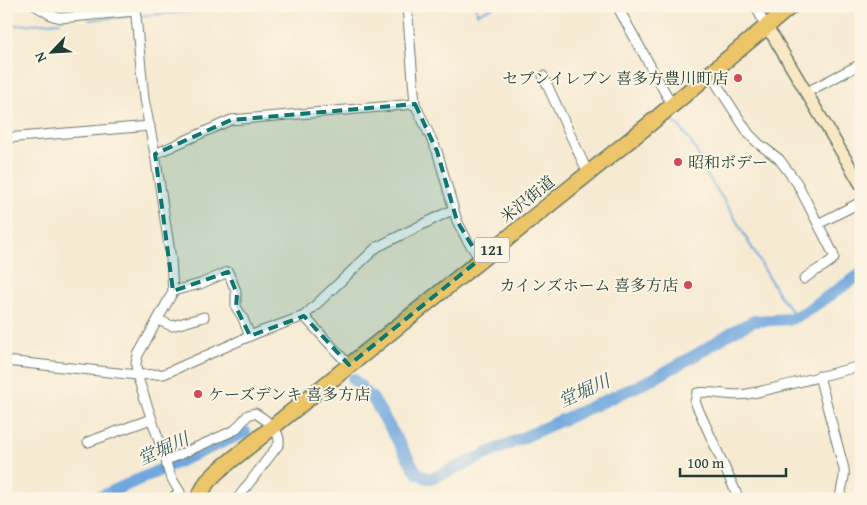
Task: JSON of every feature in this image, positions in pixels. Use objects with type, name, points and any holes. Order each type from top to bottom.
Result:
[{"type":"highway","name":"米沢街道","points":[[198,499],[207,482],[218,471],[672,105],[791,6]]},
{"type":"street","points":[[36,6],[53,16],[61,18],[135,9],[144,99],[155,154],[171,259],[173,291],[138,355],[136,363],[137,375],[162,450],[180,492],[171,499]]},
{"type":"street","points":[[407,6],[415,104],[437,151],[457,221],[480,259]]},
{"type":"street","points":[[617,6],[672,105]]},
{"type":"street","points":[[756,6],[766,28],[773,36],[861,185]]},
{"type":"street","points":[[805,93],[861,64]]},
{"type":"street","points":[[710,74],[749,134],[779,159],[797,183],[833,253],[834,258],[804,279]]},
{"type":"street","points":[[543,76],[588,173]]},
{"type":"street","points":[[155,154],[231,120],[415,104]]},
{"type":"street","points":[[6,138],[150,126]]},
{"type":"street","points":[[818,224],[861,202]]},
{"type":"street","points":[[6,361],[137,375],[164,374],[250,336],[304,316],[377,247],[452,210]]},
{"type":"street","points":[[173,291],[200,284],[228,272],[236,292],[236,307],[250,336]]},
{"type":"street","points":[[304,316],[349,365]]},
{"type":"street","points":[[158,320],[172,326],[204,317]]},
{"type":"street","points":[[739,499],[695,402],[697,393],[746,394],[861,366]]},
{"type":"street","points":[[819,376],[844,469],[845,476],[840,492],[841,499]]},
{"type":"street","points":[[167,462],[235,430],[248,415],[255,414],[261,417],[279,437],[279,444],[237,499]]},
{"type":"street","points":[[88,442],[152,418]]},
{"type":"highlighted area","points":[[415,104],[437,151],[457,221],[480,259],[349,365],[304,316],[250,336],[236,307],[237,294],[228,272],[173,291],[155,154],[231,120]]},
{"type":"waterway","points":[[139,16],[249,6]]},
{"type":"waterway","points":[[476,6],[477,14],[495,6]]},
{"type":"waterway","points":[[89,20],[132,16]]},
{"type":"waterway","points":[[6,26],[60,22]]},
{"type":"waterway","points":[[668,116],[680,127],[691,142],[705,172],[729,208],[779,295],[796,316]]},
{"type":"waterway","name":"堂堀川","points":[[353,379],[373,399],[417,473],[427,478],[433,478],[653,379],[754,321],[791,319],[805,312],[861,274]]},
{"type":"waterway","name":"堂堀川","points":[[95,499],[245,432]]},
{"type":"place","name":"セブンイレブン 喜多方豊川町店","points":[[738,78]]},
{"type":"place","name":"昭和ボデー","points":[[678,162]]},
{"type":"place","name":"カインズホーム 喜多方店","points":[[688,285]]},
{"type":"place","name":"ケーズデンキ 喜多方店","points":[[198,394]]}]
